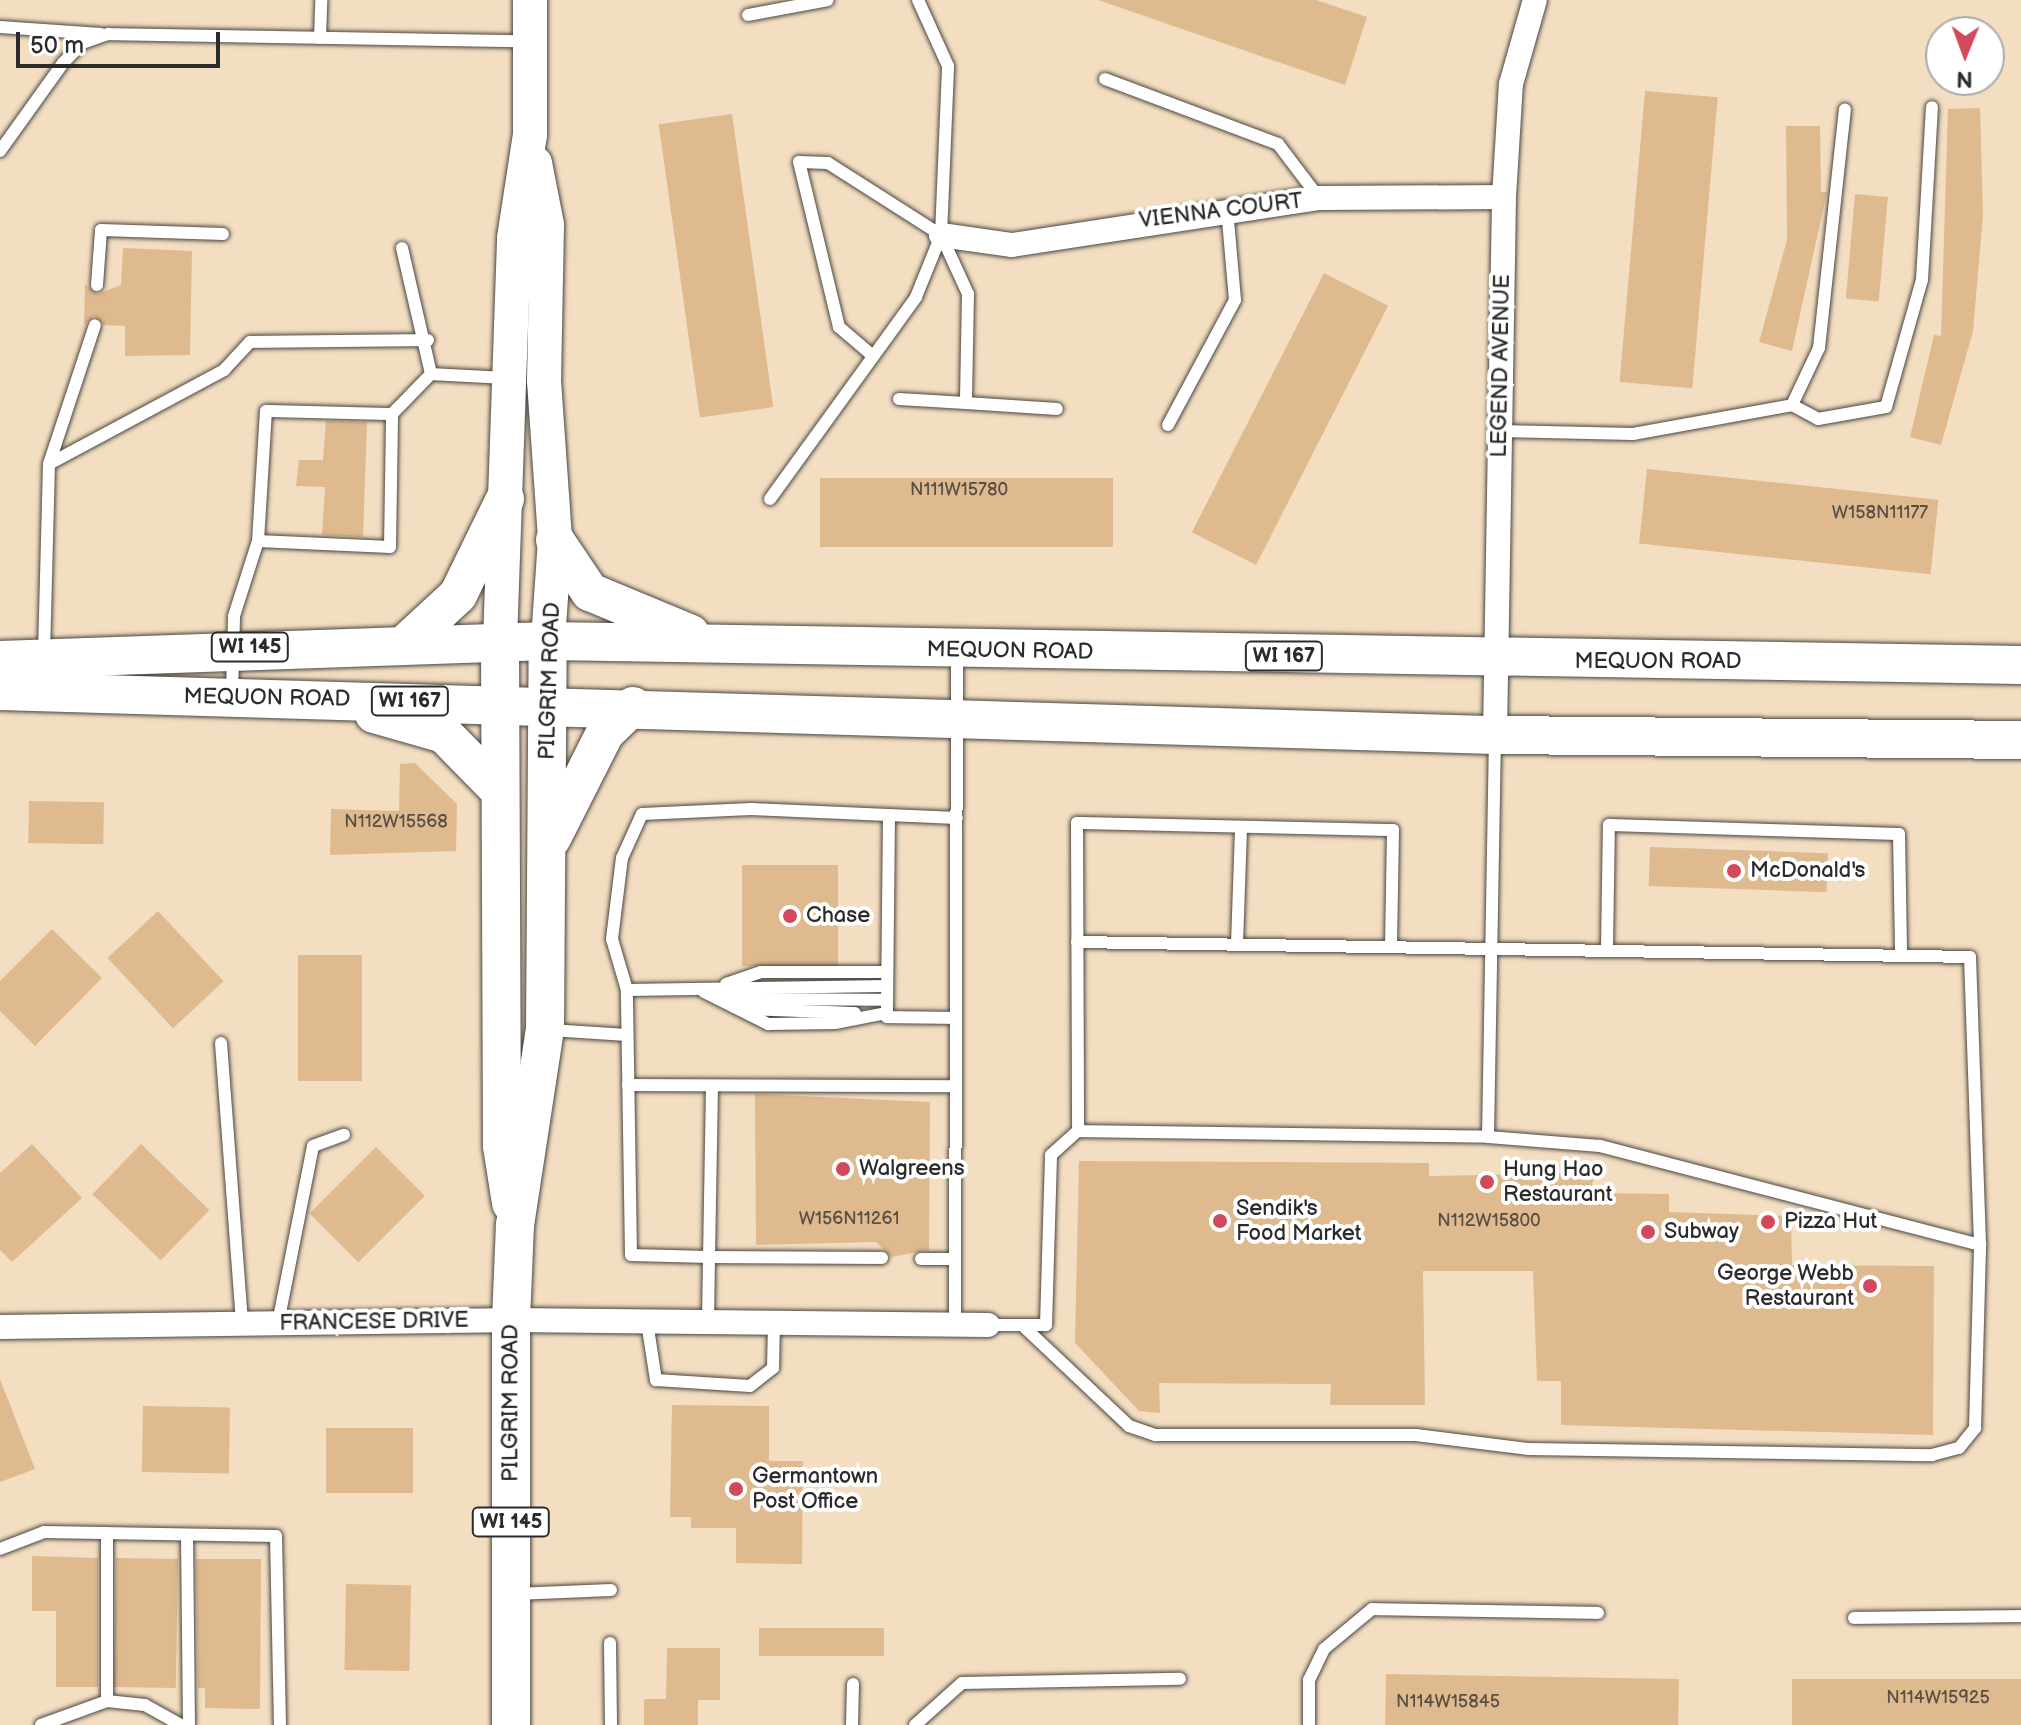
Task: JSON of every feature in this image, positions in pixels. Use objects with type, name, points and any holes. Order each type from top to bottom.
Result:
[{"type":"main road","points":[[405,644],[458,595],[505,499]]},
{"type":"main road","points":[[555,540],[600,598],[719,645]]},
{"type":"main road","name":"MEQUON ROAD","points":[[0,660],[44,654],[548,641],[1496,660],[2021,665]]},
{"type":"main road","name":"PILGRIM ROAD","points":[[511,1725],[511,1320],[515,1225],[545,1030],[548,641]]},
{"type":"main road","name":"PILGRIM ROAD","points":[[500,642],[502,1146],[515,1225]]},
{"type":"main road","name":"MEQUON ROAD","points":[[0,691],[549,703],[1495,735],[2021,740]]},
{"type":"main road","points":[[321,699],[444,734],[500,791]]},
{"type":"main road","points":[[547,848],[605,733],[633,706]]},
{"type":"main road","points":[[500,941],[546,941]]},
{"type":"street","name":"PILGRIM ROAD","points":[[530,0],[530,135],[514,238],[527,380],[555,540],[548,641]]},
{"type":"street","name":"LEGEND AVENUE","points":[[1495,735],[1504,197],[1511,84],[1535,0]]},
{"type":"street","name":"VIENNA COURT","points":[[941,235],[1012,245],[1227,209],[1319,198],[1504,197]]},
{"type":"street","name":"PILGRIM ROAD","points":[[500,642],[505,499],[527,380]]},
{"type":"street","name":"FRANCESE DRIVE","points":[[0,1327],[511,1320],[988,1325]]},
{"type":"lane","points":[[320,38],[321,0]]},
{"type":"lane","points":[[748,15],[828,0]]},
{"type":"lane","points":[[770,499],[916,297],[941,235],[948,66],[918,0]]},
{"type":"lane","points":[[0,27],[108,34],[530,41]]},
{"type":"lane","points":[[0,151],[63,63],[82,43],[108,34]]},
{"type":"lane","points":[[1105,79],[1278,144],[1319,198]]},
{"type":"lane","points":[[1500,431],[1633,434],[1792,405],[1818,419],[1886,407],[1922,280],[1932,107]]},
{"type":"lane","points":[[1792,405],[1819,348],[1845,109]]},
{"type":"lane","points":[[873,356],[839,327],[799,162],[828,163],[941,235],[968,294],[966,403]]},
{"type":"lane","points":[[1168,425],[1235,300],[1227,209]]},
{"type":"lane","points":[[97,285],[101,230],[223,234]]},
{"type":"lane","points":[[402,248],[428,340],[431,374]]},
{"type":"lane","points":[[44,654],[49,464],[95,325]]},
{"type":"lane","points":[[49,464],[224,370],[250,342],[428,340]]},
{"type":"lane","points":[[258,541],[390,547],[392,414],[431,374],[527,380]]},
{"type":"lane","points":[[899,399],[1057,409]]},
{"type":"lane","points":[[232,697],[234,616],[258,541],[266,411],[392,414]]},
{"type":"lane","points":[[955,1325],[953,1086],[957,650]]},
{"type":"lane","points":[[1488,1137],[1495,735]]},
{"type":"lane","points":[[882,1258],[631,1255],[627,990],[613,962],[615,898],[630,831],[642,814],[957,818]]},
{"type":"lane","points":[[887,1006],[889,815]]},
{"type":"lane","points":[[1078,1131],[1077,823],[1393,830],[1391,946]]},
{"type":"lane","points":[[1607,947],[1609,825],[1899,834],[1901,954]]},
{"type":"lane","points":[[1237,944],[1241,827]]},
{"type":"lane","points":[[1022,1325],[1129,1426],[1155,1435],[1416,1435],[1529,1449],[1932,1455],[1959,1448],[1975,1428],[1980,1245],[1970,957],[1491,945],[1077,942]]},
{"type":"lane","points":[[627,990],[704,992],[761,972],[887,979]]},
{"type":"lane","points":[[704,992],[768,1024],[835,1023],[887,1006]]},
{"type":"lane","points":[[719,999],[887,1006],[955,1018]]},
{"type":"lane","points":[[545,1030],[627,1035]]},
{"type":"lane","points":[[221,1043],[242,1323]]},
{"type":"lane","points":[[628,1085],[953,1086]]},
{"type":"lane","points":[[708,1322],[712,1086]]},
{"type":"lane","points":[[988,1325],[1046,1325],[1051,1155],[1078,1131],[1488,1137],[1600,1146],[1980,1245]]},
{"type":"lane","points":[[278,1323],[313,1146],[344,1135]]},
{"type":"lane","points":[[921,1259],[954,1259]]},
{"type":"lane","points":[[647,1322],[656,1380],[750,1386],[773,1368],[774,1323]]},
{"type":"lane","points":[[0,1549],[44,1532],[276,1536],[280,1725]]},
{"type":"lane","points":[[107,1533],[107,1701]]},
{"type":"lane","points":[[187,1535],[189,1725]]},
{"type":"lane","points":[[511,1594],[611,1590]]},
{"type":"lane","points":[[1309,1725],[1309,1680],[1324,1649],[1372,1609],[1598,1613]]},
{"type":"lane","points":[[1854,1618],[2021,1616]]},
{"type":"lane","points":[[610,1643],[611,1725]]},
{"type":"lane","points":[[915,1725],[962,1683],[1180,1679]]},
{"type":"lane","points":[[852,1725],[853,1684]]},
{"type":"lane","points":[[41,1725],[107,1701],[145,1705],[181,1725]]},
{"type":"building","points":[[1098,0],[1316,0],[1367,17],[1345,85]]},
{"type":"building","points":[[1645,91],[1718,97],[1692,388],[1620,382]]},
{"type":"building","points":[[1980,108],[1983,215],[1973,331],[1941,445],[1910,437],[1934,335],[1941,336],[1948,109]]},
{"type":"building","points":[[732,114],[773,407],[700,417],[659,124]]},
{"type":"building","points":[[1786,126],[1820,126],[1821,192],[1827,192],[1792,351],[1759,342],[1787,240]]},
{"type":"building","points":[[1855,194],[1888,197],[1879,301],[1846,299]]},
{"type":"building","points":[[123,248],[192,251],[190,355],[125,356],[125,326],[104,325],[94,316],[84,325],[85,284],[97,294],[121,285]]},
{"type":"building","points":[[1324,273],[1388,306],[1256,565],[1192,532]]},
{"type":"building","points":[[326,421],[367,422],[363,537],[322,535],[325,487],[296,486],[299,460],[323,460]]},
{"type":"building","points":[[1647,469],[1938,500],[1931,574],[1639,544]]},
{"type":"building","points":[[820,478],[1113,478],[1113,547],[820,547]]},
{"type":"building","points":[[415,763],[457,804],[456,851],[330,855],[331,809],[399,811],[400,764]]},
{"type":"building","points":[[29,801],[104,802],[103,844],[28,843]]},
{"type":"building","points":[[1650,847],[1828,853],[1827,892],[1649,886]]},
{"type":"building","name":"Chase","points":[[742,865],[838,865],[838,966],[742,966]]},
{"type":"building","points":[[158,911],[223,981],[173,1028],[108,958]]},
{"type":"building","points":[[52,929],[102,978],[35,1046],[0,1011],[0,981]]},
{"type":"building","points":[[298,955],[362,955],[362,1081],[298,1081]]},
{"type":"building","name":"Walgreens","points":[[755,1094],[930,1102],[929,1250],[891,1257],[876,1242],[756,1245]]},
{"type":"building","points":[[32,1144],[82,1198],[12,1262],[0,1250],[0,1173]]},
{"type":"building","points":[[141,1144],[209,1210],[161,1260],[92,1194]]},
{"type":"building","points":[[376,1147],[425,1196],[358,1262],[310,1213]]},
{"type":"building","points":[[1079,1161],[1429,1163],[1429,1176],[1594,1173],[1591,1193],[1669,1194],[1669,1212],[1791,1216],[1792,1265],[1934,1266],[1933,1435],[1561,1425],[1561,1381],[1537,1381],[1533,1271],[1423,1271],[1425,1405],[1330,1405],[1331,1384],[1159,1383],[1160,1413],[1139,1411],[1075,1343]]},
{"type":"building","points":[[0,1379],[35,1469],[0,1482]]},
{"type":"building","name":"Germantown Post Office","points":[[672,1405],[769,1406],[769,1461],[803,1461],[802,1564],[736,1563],[736,1528],[691,1528],[691,1517],[670,1517]]},
{"type":"building","points":[[143,1406],[230,1408],[229,1474],[142,1472]]},
{"type":"building","points":[[326,1428],[413,1428],[413,1493],[326,1493]]},
{"type":"building","points":[[32,1556],[98,1558],[98,1687],[56,1687],[56,1611],[32,1611]]},
{"type":"building","points":[[116,1558],[178,1559],[176,1688],[114,1687]]},
{"type":"building","points":[[196,1559],[261,1559],[260,1709],[205,1708],[205,1688],[198,1688]]},
{"type":"building","points":[[346,1584],[411,1585],[409,1671],[344,1670]]},
{"type":"building","points":[[759,1628],[884,1628],[884,1656],[759,1656]]},
{"type":"building","points":[[667,1648],[720,1648],[720,1700],[698,1700],[698,1725],[644,1725],[644,1699],[666,1699]]},
{"type":"building","points":[[1386,1674],[1679,1679],[1678,1725],[1385,1725]]},
{"type":"building","points":[[1792,1679],[2021,1679],[2021,1725],[1792,1725]]},
{"type":"place","name":"McDonald's","points":[[1734,871]]},
{"type":"place","name":"Chase","points":[[790,916]]},
{"type":"place","name":"Walgreens","points":[[843,1169]]},
{"type":"place","name":"Hung Hao Restaurant","points":[[1487,1182]]},
{"type":"place","name":"Sendik's Food Market","points":[[1220,1221]]},
{"type":"place","name":"Pizza Hut","points":[[1768,1222]]},
{"type":"place","name":"Subway","points":[[1648,1232]]},
{"type":"place","name":"George Webb Restaurant","points":[[1870,1286]]},
{"type":"place","name":"Germantown Post Office","points":[[736,1489]]}]
